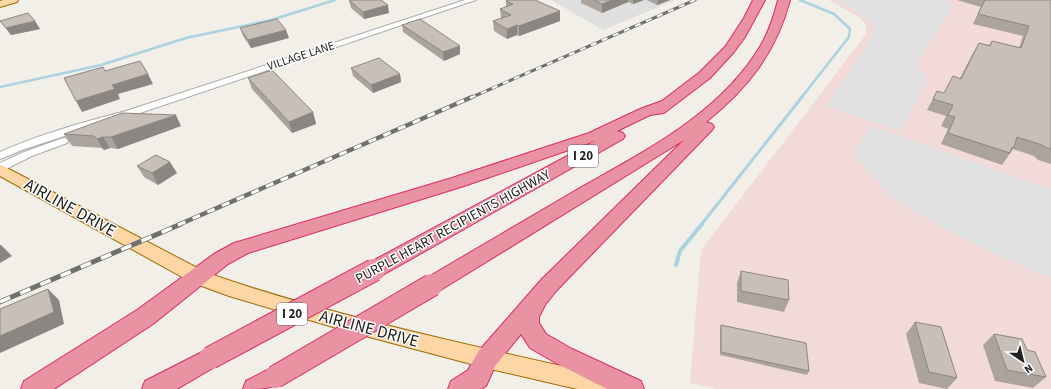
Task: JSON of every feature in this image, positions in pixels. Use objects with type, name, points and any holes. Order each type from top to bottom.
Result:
[{"type":"highway","name":"PURPLE HEART RECIPIENTS HIGHWAY","points":[[154,389],[603,145],[638,124],[687,91],[707,74],[740,37],[758,1]]},
{"type":"highway","name":"I 20","points":[[265,383],[668,144],[713,109],[746,76],[770,43],[783,7]]},
{"type":"highway","points":[[460,389],[477,378],[486,359],[548,285],[733,98],[746,76]]},
{"type":"highway","points":[[33,389],[145,317],[221,259],[241,248],[458,182],[541,155],[594,136],[645,112],[668,104]]},
{"type":"highway","points":[[548,285],[528,317],[528,325],[538,341],[564,356],[632,389]]},
{"type":"main road","points":[[0,4],[13,0]]},
{"type":"main road","name":"AIRLINE DRIVE","points":[[0,169],[116,234],[198,276],[236,291],[285,306],[486,359],[622,389]]},
{"type":"street","name":"VILLAGE LANE","points":[[0,156],[18,148],[74,129],[130,113],[472,0]]},
{"type":"street","name":"VILLAGE LANE","points":[[0,169],[28,154],[106,127],[130,113]]},
{"type":"shaded area","points":[[551,0],[675,0],[603,30]]},
{"type":"shaded area","points":[[829,0],[1051,0],[1051,389],[716,389],[690,383],[701,250],[867,33],[865,24],[860,18]]},
{"type":"shaded area","points":[[836,0],[944,0],[952,3],[953,6],[916,64],[928,80],[901,131],[826,106],[872,38],[874,29],[868,19]]},
{"type":"shaded area","points":[[870,126],[1051,189],[1051,278],[1007,260],[943,228],[894,199],[852,154]]},
{"type":"building","points":[[349,0],[381,0],[388,5],[363,12]]},
{"type":"building","points":[[535,0],[560,11],[507,29],[493,21],[511,15],[500,9],[513,4],[506,1]]},
{"type":"building","points":[[594,0],[612,0],[602,4]]},
{"type":"building","points":[[985,0],[1051,0],[1051,149],[1017,137],[1014,148],[1012,147],[1010,153],[948,133],[955,117],[948,115],[953,105],[933,99],[937,91],[944,93],[953,76],[961,79],[979,43],[990,46],[992,41],[1021,48],[1029,26],[978,14]]},
{"type":"building","points":[[28,13],[35,21],[6,28],[0,21]]},
{"type":"building","points":[[277,19],[286,30],[248,40],[240,28]]},
{"type":"building","points":[[420,19],[460,46],[443,52],[402,25]]},
{"type":"building","points":[[379,58],[400,74],[371,85],[351,68]]},
{"type":"building","points":[[140,61],[148,74],[112,85],[115,89],[76,101],[64,78],[103,67],[105,71]]},
{"type":"building","points":[[272,70],[313,112],[289,122],[248,78]]},
{"type":"building","points":[[122,113],[176,115],[111,137],[97,139],[94,136],[64,134]]},
{"type":"building","points":[[156,155],[170,162],[152,173],[137,166]]},
{"type":"building","points":[[741,271],[788,280],[789,300],[741,291]]},
{"type":"building","points":[[48,289],[54,312],[0,336],[0,309]]},
{"type":"building","points":[[915,322],[941,327],[957,378],[929,372]]},
{"type":"building","points":[[721,325],[806,343],[809,371],[721,352]]},
{"type":"building","points":[[994,334],[1022,339],[1027,350],[1035,352],[1046,377],[1007,370]]},
{"type":"waterway","points":[[0,87],[101,65],[186,38],[271,20],[335,0]]},
{"type":"waterway","points":[[800,0],[834,14],[850,29],[849,37],[801,98]]},
{"type":"waterway","points":[[701,225],[802,97]]},
{"type":"waterway","points":[[676,265],[680,251],[702,224]]},
{"type":"railway","points":[[470,98],[695,0]]},
{"type":"railway","points":[[178,225],[472,97]]},
{"type":"railway","points":[[0,302],[181,224]]}]
